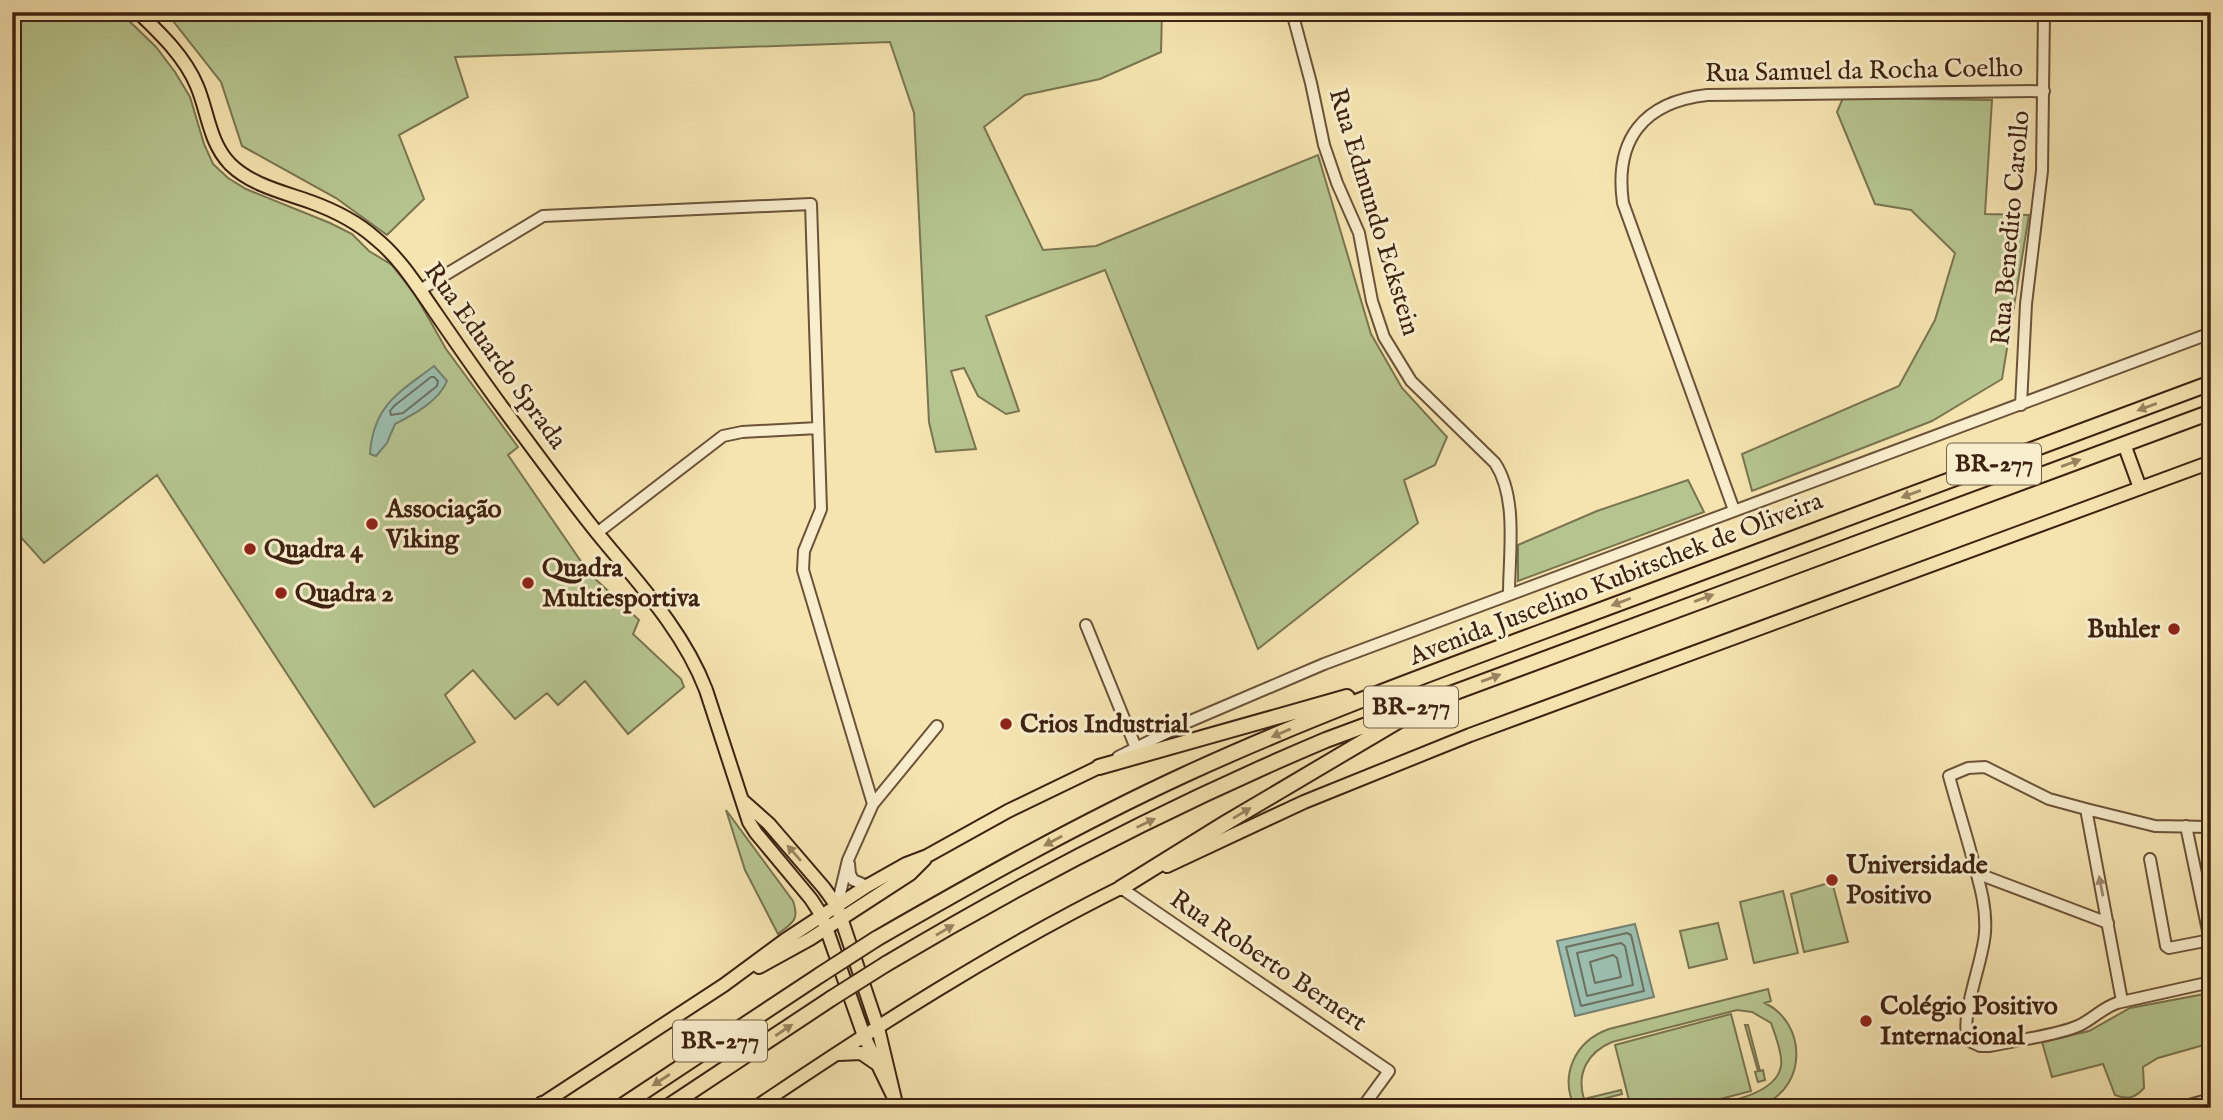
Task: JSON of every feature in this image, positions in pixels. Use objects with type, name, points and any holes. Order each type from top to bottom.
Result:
[{"type":"highway","name":"Avenida Juscelino Kubitschek de Oliveira","points":[[619,1108],[876,939],[1013,862],[1182,776],[1337,710],[1504,646],[2211,383]]},
{"type":"highway","name":"Avenida Juscelino Kubitschek de Oliveira","points":[[666,1108],[886,964],[1019,889],[1274,762],[1438,697],[2211,412]]},
{"type":"highway","points":[[1099,767],[1326,704],[1504,646]]},
{"type":"highway","points":[[1121,888],[1438,697]]},
{"type":"main road","name":"Rua Eduardo Sprada","points":[[138,12],[177,52],[188,68],[203,101],[216,143],[231,165],[258,183],[328,209],[360,227],[397,259],[597,533],[649,594],[683,640],[700,673],[749,822],[811,899],[824,922],[864,1036],[896,1103]]},
{"type":"main road","points":[[2124,444],[2140,488]]},
{"type":"main road","points":[[755,1108],[835,1054],[977,967],[1121,888],[1294,807],[1469,735],[2211,462]]},
{"type":"main road","points":[[839,912],[867,886],[906,864],[928,856],[1008,811],[1099,767]]},
{"type":"main road","name":"Rua Eduardo Sprada","points":[[741,800],[769,824],[824,888],[839,912],[878,1028],[896,1103]]},
{"type":"main road","points":[[539,1107],[724,985],[785,940],[824,922],[910,874],[928,856]]},
{"type":"main road","points":[[835,1054],[861,1053],[878,1064]]},
{"type":"street","name":"Rua Edmundo Eckstein","points":[[1292,12],[1328,159],[1359,233],[1373,301],[1384,337],[1411,381],[1495,463],[1503,475],[1509,506],[1509,594]]},
{"type":"street","name":"Rua Benedito Carollo","points":[[2021,405],[2026,304],[2040,191],[2043,12]]},
{"type":"street","name":"Rua Samuel da Rocha Coelho","points":[[1734,510],[1623,203],[1620,185],[1622,168],[1634,131],[1644,119],[1660,108],[1675,101],[1707,95],[2043,91]]},
{"type":"street","points":[[420,290],[543,216],[811,204],[821,509],[804,551],[805,579],[873,804]]},
{"type":"street","points":[[1099,767],[1222,707],[1301,673],[2211,333]]},
{"type":"street","points":[[597,533],[723,436],[742,432],[818,428]]},
{"type":"street","points":[[1086,625],[1136,748]]},
{"type":"street","points":[[839,912],[848,860],[873,804],[937,726]]},
{"type":"street","points":[[2211,827],[2155,826],[2086,809],[2049,799],[1985,767],[1968,768],[1949,776],[1984,904],[1985,932],[1981,960],[1966,1018],[1965,1029],[1969,1041],[1980,1046],[1990,1046],[2069,1029],[2088,1021],[2111,1004],[2211,982]]},
{"type":"street","points":[[2086,809],[2122,1001]]},
{"type":"street","points":[[2150,859],[2166,946],[2169,948],[2210,942],[2186,827]]},
{"type":"street","points":[[848,860],[853,880],[867,886]]},
{"type":"street","points":[[1976,873],[2108,923]]},
{"type":"street","name":"Rua Roberto Bernert","points":[[1121,888],[1389,1071],[1362,1108]]},
{"type":"street","points":[[2178,1108],[2211,1099]]},
{"type":"green space","points":[[12,12],[120,12],[156,47],[175,72],[190,97],[213,164],[228,178],[246,189],[352,234],[369,251],[392,265],[416,296],[446,349],[518,447],[508,455],[589,573],[639,620],[633,634],[681,679],[684,687],[628,734],[585,681],[558,705],[547,693],[515,719],[473,670],[445,695],[475,742],[374,807],[157,475],[44,563],[19,535],[12,539]]},
{"type":"green space","points":[[166,12],[1162,12],[1161,52],[1100,79],[1025,95],[984,127],[1043,250],[1096,246],[1318,155],[1371,334],[1402,388],[1447,437],[1435,465],[1404,480],[1418,523],[1258,649],[1105,270],[986,316],[1019,411],[1006,414],[978,396],[964,368],[951,371],[976,449],[936,452],[929,422],[914,113],[890,42],[455,57],[468,97],[399,135],[424,199],[387,235],[336,198],[242,146],[221,82]]},
{"type":"green space","points":[[1843,98],[1992,100],[1985,214],[2029,215],[2002,379],[1932,421],[1752,491],[1742,454],[1899,386],[1935,320],[1955,253],[1911,210],[1875,204],[1837,112]]},
{"type":"green space","points":[[1688,480],[1704,512],[1518,581],[1518,545],[1597,511]]},
{"type":"green space","points":[[726,810],[793,901],[795,917],[791,924],[778,934],[745,870]]},
{"type":"green space","points":[[1832,882],[1848,942],[1804,952],[1791,894]]},
{"type":"green space","points":[[1783,891],[1798,953],[1754,963],[1740,902]]},
{"type":"green space","points":[[1718,923],[1727,959],[1689,968],[1680,931]]},
{"type":"green space","points":[[1768,989],[1771,1001],[1765,1003],[1779,1012],[1788,1025],[1796,1054],[1788,1083],[1778,1095],[1764,1104],[1741,1109],[1699,1108],[1759,1091],[1777,1076],[1781,1066],[1780,1050],[1771,1023],[1752,1012],[1737,1010],[1604,1046],[1596,1051],[1586,1064],[1582,1081],[1584,1099],[1621,1090],[1622,1094],[1587,1103],[1589,1108],[1575,1108],[1569,1083],[1573,1061],[1587,1042],[1597,1034]]},
{"type":"green space","points":[[2210,993],[2211,1043],[2158,1058],[2143,1067],[2144,1088],[2138,1094],[2128,1098],[2115,1095],[2103,1064],[2052,1077],[2042,1042],[2089,1031],[2130,1008]]},
{"type":"green space","points":[[1731,1014],[1751,1091],[1686,1108],[1631,1108],[1615,1045]]},
{"type":"green space","points":[[1745,1025],[1748,1025],[1760,1071],[1763,1070],[1765,1080],[1758,1082],[1755,1072],[1758,1071]]},
{"type":"water","points":[[434,366],[447,381],[438,395],[425,407],[395,424],[387,443],[376,456],[370,454],[376,423],[390,401]]},
{"type":"water","points":[[1635,924],[1654,997],[1575,1016],[1557,941]]},
{"type":"place","name":"Associação Viking","points":[[372,524]]},
{"type":"place","name":"Quadra 4","points":[[250,549]]},
{"type":"place","name":"Quadra Multiesportiva","points":[[528,583]]},
{"type":"place","name":"Quadra 2","points":[[281,593]]},
{"type":"place","name":"Buhler","points":[[2174,629]]},
{"type":"place","name":"Crios Industrial","points":[[1006,724]]},
{"type":"place","name":"Universidade Positivo","points":[[1832,880]]},
{"type":"place","name":"Colégio Positivo Internacional","points":[[1866,1021]]}]
